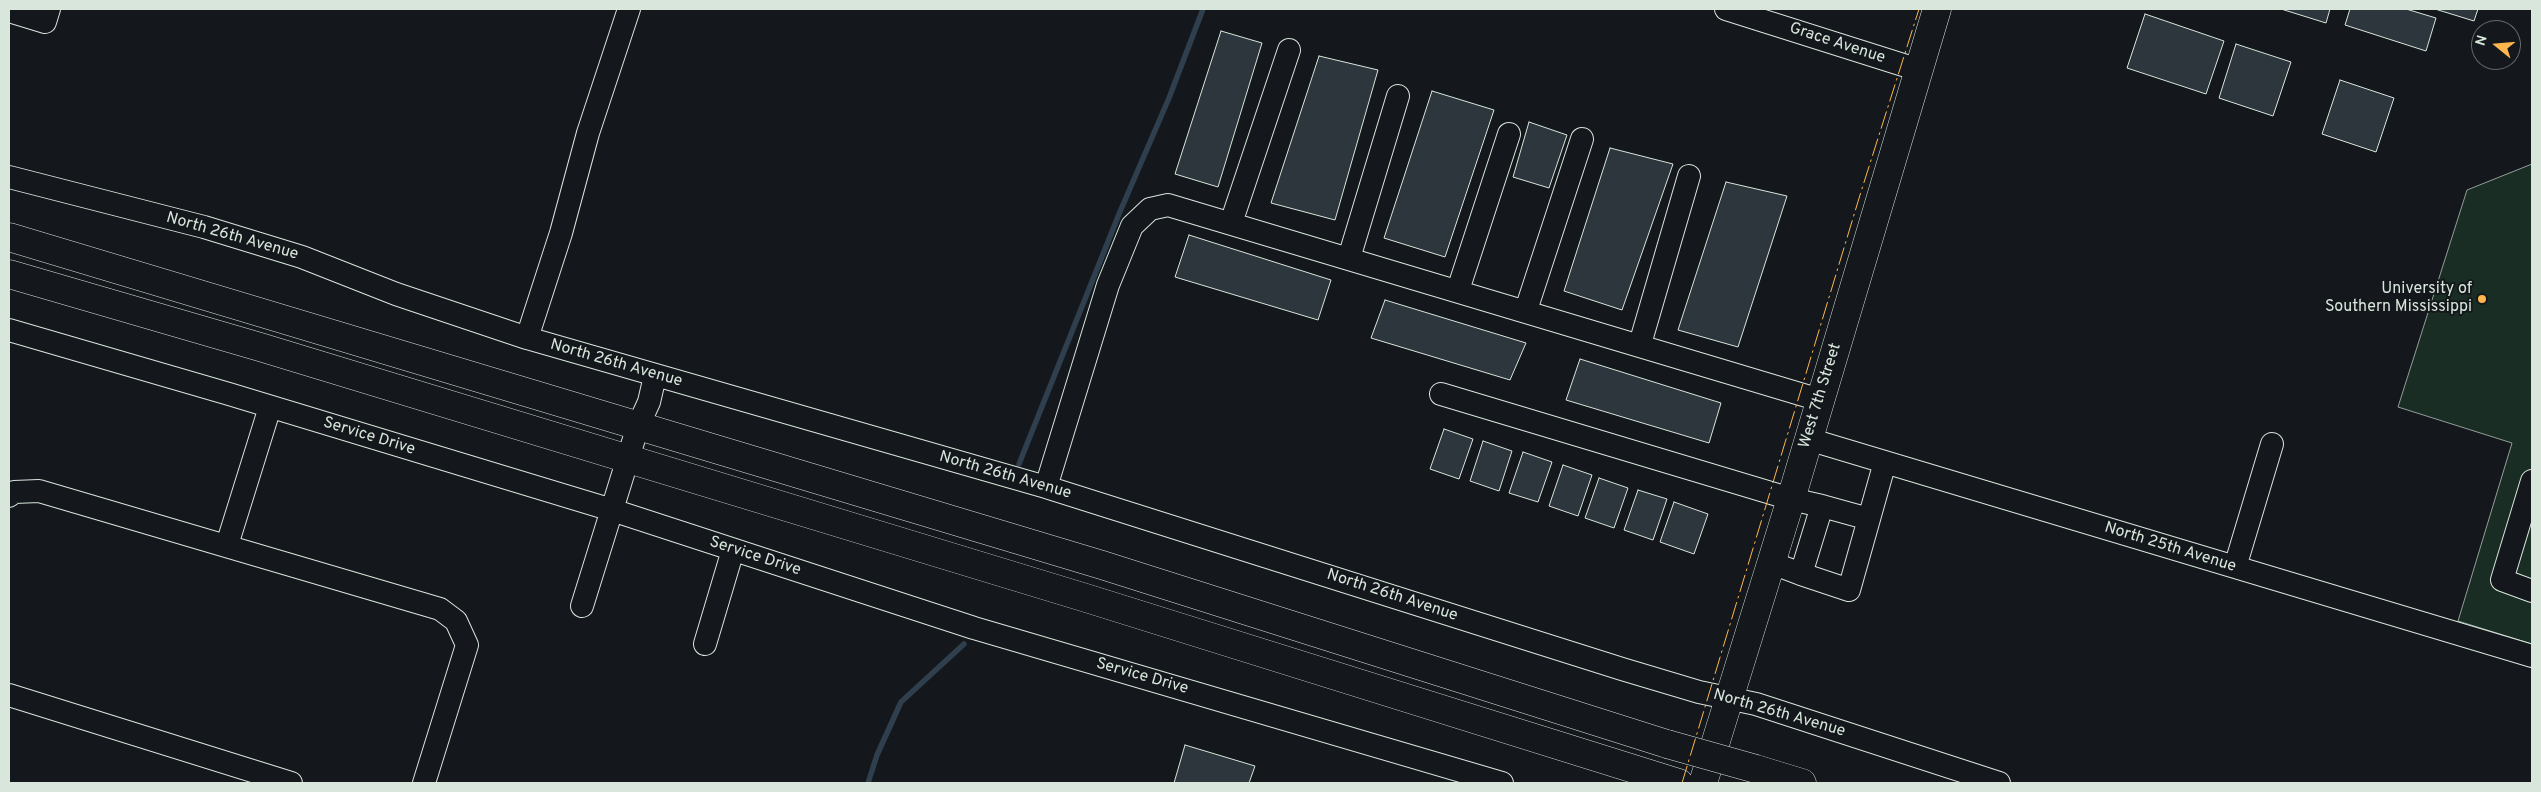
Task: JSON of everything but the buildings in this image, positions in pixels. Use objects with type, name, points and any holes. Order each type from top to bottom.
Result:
[{"type":"main road","name":"West 7th Street","points":[[1704,783],[1772,563],[1937,9]]},
{"type":"main road","points":[[9,237],[1102,565],[1667,744],[1802,783]]},
{"type":"main road","points":[[9,274],[1095,601],[1668,780]]},
{"type":"street","points":[[9,11],[45,22],[49,9]]},
{"type":"street","points":[[527,338],[561,232],[588,133],[629,9]]},
{"type":"street","name":"Grace Avenue","points":[[1726,9],[1919,70]]},
{"type":"street","points":[[1231,223],[1289,50]]},
{"type":"street","points":[[1348,258],[1398,96]]},
{"type":"street","points":[[1458,290],[1508,134]]},
{"type":"street","points":[[1526,310],[1582,139]]},
{"type":"street","points":[[1640,344],[1689,176]]},
{"type":"street","name":"North 26th Avenue","points":[[9,177],[204,227],[302,257],[396,294],[527,338],[1046,487],[1622,669],[1756,704],[1999,783]]},
{"type":"street","points":[[1046,487],[1108,285],[1132,226],[1150,209],[1168,205],[1640,344],[1820,400]]},
{"type":"street","name":"Service Drive","points":[[9,330],[612,510],[974,628],[1439,774],[1502,783]]},
{"type":"street","points":[[582,606],[638,426],[649,402],[655,376]]},
{"type":"street","points":[[1441,394],[1791,499],[1869,519]]},
{"type":"street","points":[[227,544],[270,407]]},
{"type":"street","name":"North 25th Avenue","points":[[1808,439],[2532,656]]},
{"type":"street","points":[[2235,567],[2272,444]]},
{"type":"street","points":[[1772,563],[1849,590],[1885,462]]},
{"type":"street","points":[[2532,481],[2502,580],[2532,591]]},
{"type":"street","points":[[9,496],[14,492],[39,491],[227,544],[440,609],[456,621],[467,645],[424,783]]},
{"type":"street","points":[[1801,574],[1822,506]]},
{"type":"street","points":[[705,644],[733,550]]},
{"type":"street","points":[[9,695],[258,778],[291,783]]},
{"type":"green space","name":"University of Southern Mississippi","points":[[2532,164],[2532,644],[2458,621],[2512,443],[2398,407],[2467,190]]},
{"type":"waterway","points":[[1019,464],[1119,214],[1169,98],[1203,9]]},
{"type":"waterway","points":[[868,783],[877,755],[901,702],[964,644]]},
{"type":"power","points":[[1682,783],[1860,195],[1919,9]]},
{"type":"place","name":"University of Southern Mississippi","points":[[2482,299]]}]
